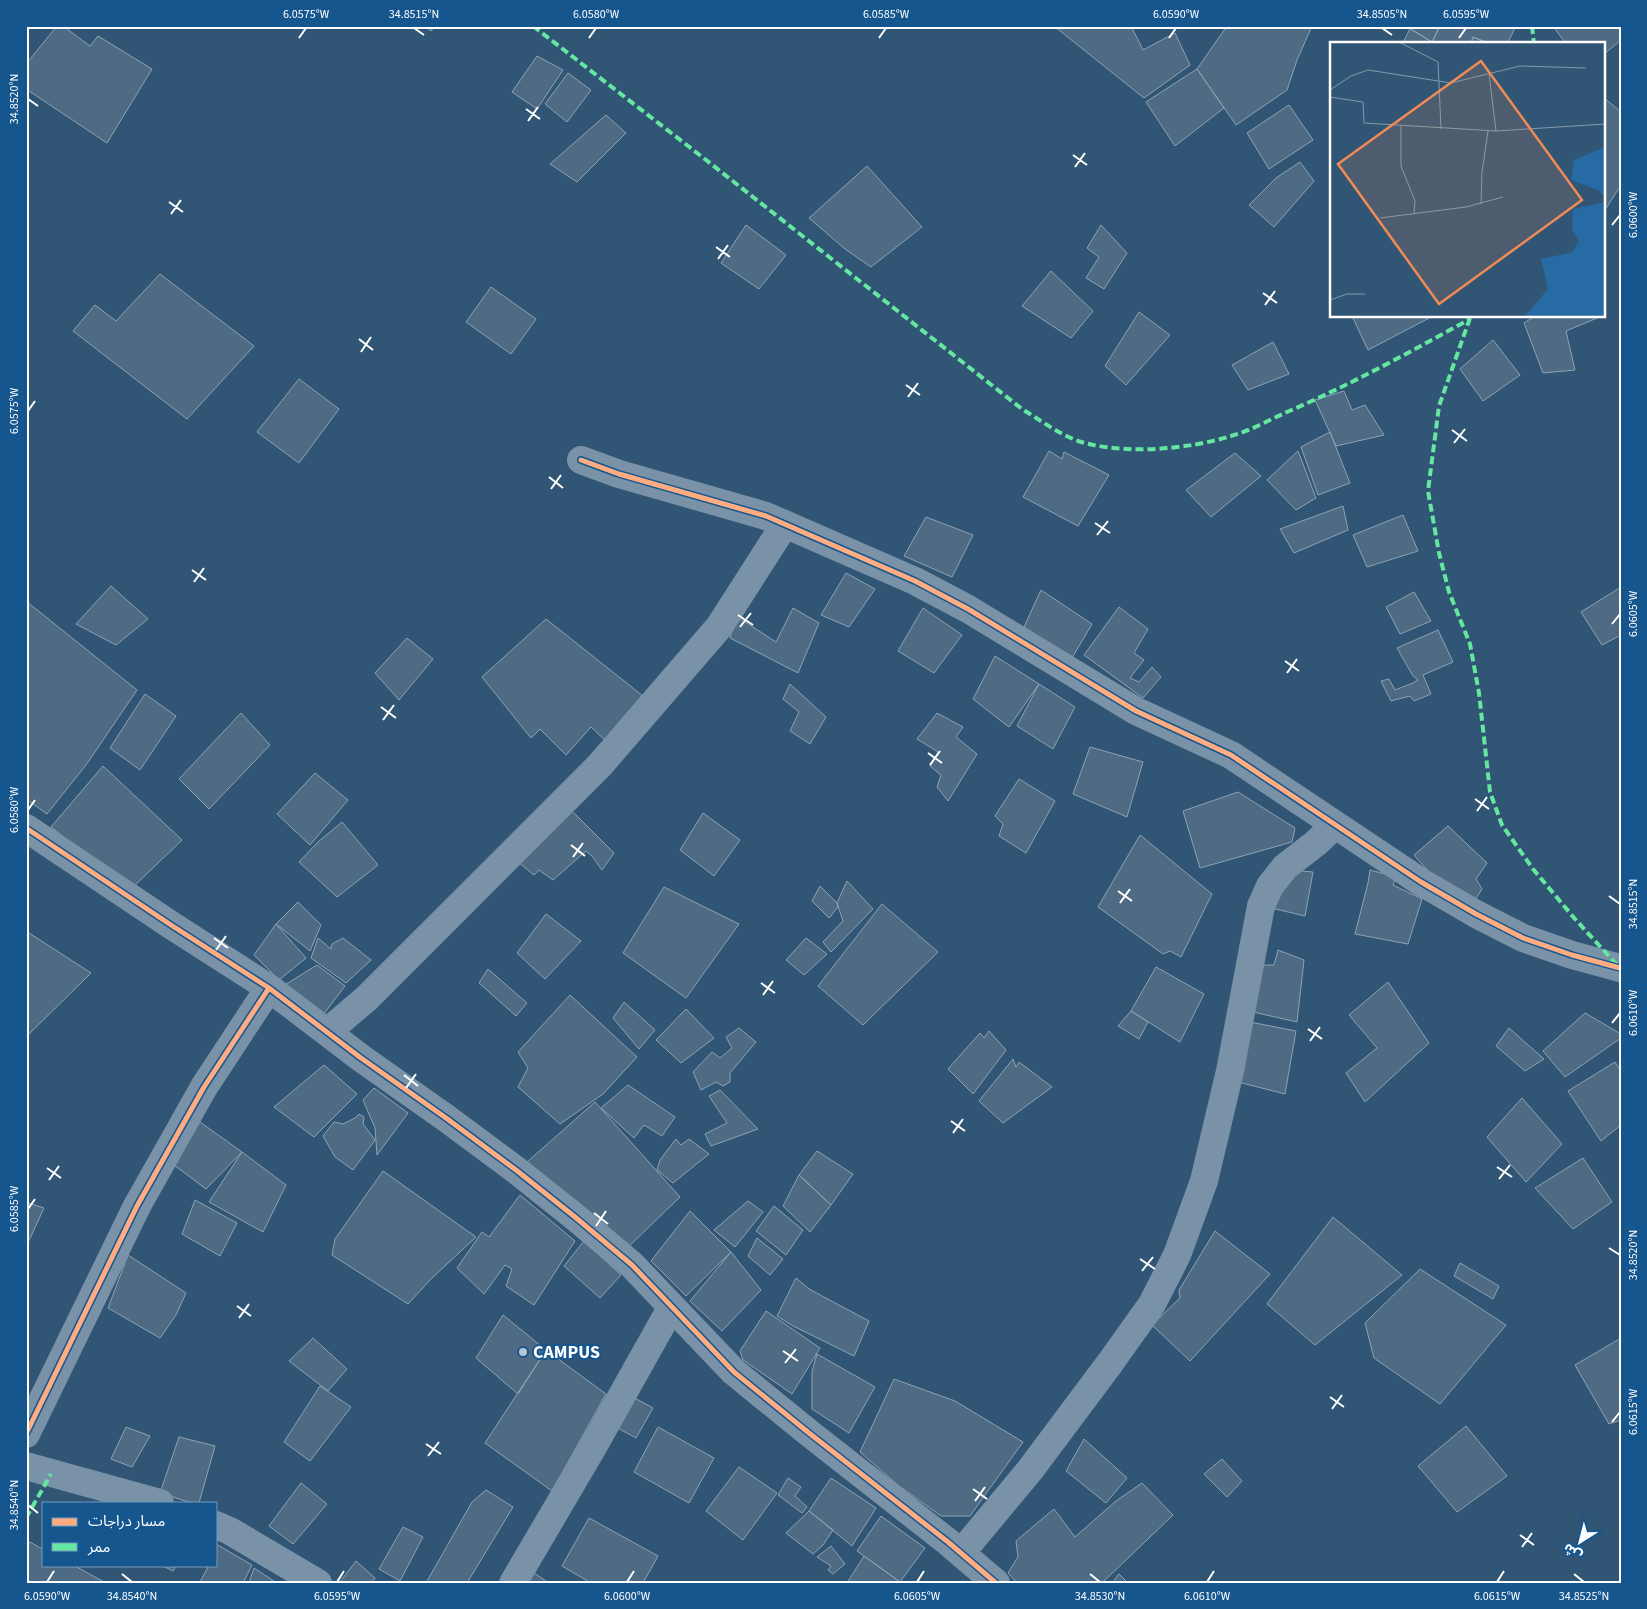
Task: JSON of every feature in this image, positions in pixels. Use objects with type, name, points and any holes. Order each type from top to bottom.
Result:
[{"type":"street","points":[[581,460],[619,474],[766,516],[915,581],[968,609],[1136,711],[1231,755],[1422,882],[1523,938],[1572,955],[1620,968]]},
{"type":"street","points":[[327,1032],[367,998],[600,765],[719,627],[785,524]]},
{"type":"street","points":[[961,1553],[1030,1470],[1152,1304],[1177,1255],[1204,1181],[1230,1071],[1261,906],[1270,886],[1285,867],[1316,843],[1335,825]]},
{"type":"street","points":[[26,828],[269,988],[361,1058],[446,1118],[575,1217],[632,1266],[734,1372],[996,1583]]},
{"type":"street","points":[[26,1434],[137,1206],[204,1087],[269,988]]},
{"type":"street","points":[[513,1583],[593,1447],[671,1308]]},
{"type":"street","points":[[26,1466],[156,1502]]},
{"type":"street","points":[[218,1526],[276,1557],[318,1583]]},
{"type":"building","points":[[57,26],[63,26],[90,46],[98,36],[152,69],[107,143],[26,89],[26,64]]},
{"type":"building","points":[[424,26],[435,26],[431,31]]},
{"type":"building","points":[[1054,26],[1131,26],[1143,50],[1175,33],[1190,65],[1144,98]]},
{"type":"building","points":[[1227,26],[1312,26],[1297,60],[1287,90],[1236,125],[1197,69]]},
{"type":"building","points":[[1406,26],[1440,26],[1432,42]]},
{"type":"building","points":[[1440,26],[1516,26],[1508,42],[1486,42],[1473,37],[1472,42],[1432,42]]},
{"type":"building","points":[[1553,26],[1617,26],[1621,31],[1621,40],[1604,54],[1604,42],[1565,42]]},
{"type":"building","points":[[1410,29],[1432,42],[1403,42]]},
{"type":"building","points":[[1473,37],[1486,42],[1472,42]]},
{"type":"building","points":[[537,56],[563,70],[537,109],[512,92]]},
{"type":"building","points":[[1197,69],[1224,108],[1175,146],[1146,102]]},
{"type":"building","points":[[568,73],[591,90],[567,122],[545,104]]},
{"type":"building","points":[[1604,98],[1621,112],[1621,185],[1604,211]]},
{"type":"building","points":[[1289,105],[1313,140],[1269,169],[1247,133]]},
{"type":"building","points":[[606,115],[626,133],[577,182],[550,164]]},
{"type":"building","points":[[1300,162],[1314,181],[1274,227],[1249,205],[1276,178]]},
{"type":"building","points":[[867,166],[922,227],[871,267],[845,249],[809,218]]},
{"type":"building","points":[[746,225],[786,255],[759,289],[721,263]]},
{"type":"building","points":[[1101,225],[1127,253],[1104,289],[1086,278],[1099,257],[1087,248]]},
{"type":"building","points":[[1051,271],[1093,311],[1071,338],[1022,306]]},
{"type":"building","points":[[160,274],[254,346],[187,419],[73,331],[95,305],[116,321]]},
{"type":"building","points":[[491,287],[536,319],[511,354],[466,322]]},
{"type":"building","points":[[1139,312],[1170,335],[1126,385],[1105,366]]},
{"type":"building","points":[[1353,318],[1429,318],[1368,350]]},
{"type":"building","points":[[1532,318],[1597,318],[1566,331],[1575,370],[1543,373],[1524,323]]},
{"type":"building","points":[[1493,340],[1520,375],[1483,401],[1460,369]]},
{"type":"building","points":[[1273,342],[1289,374],[1248,390],[1232,365]]},
{"type":"building","points":[[299,379],[339,409],[299,463],[257,432]]},
{"type":"building","points":[[1344,391],[1352,410],[1365,405],[1384,435],[1336,446],[1315,400]]},
{"type":"building","points":[[1330,432],[1350,483],[1318,495],[1301,447]]},
{"type":"building","points":[[1049,451],[1062,459],[1064,452],[1109,475],[1078,526],[1023,497]]},
{"type":"building","points":[[1298,451],[1316,498],[1296,510],[1267,480]]},
{"type":"building","points":[[1235,453],[1261,476],[1211,517],[1186,490]]},
{"type":"building","points":[[1343,506],[1348,530],[1294,553],[1280,529]]},
{"type":"building","points":[[1403,515],[1418,551],[1367,567],[1353,535]]},
{"type":"building","points":[[926,517],[973,535],[952,577],[904,556]]},
{"type":"building","points":[[846,573],[875,589],[849,627],[821,615]]},
{"type":"building","points":[[111,586],[148,619],[116,645],[76,624]]},
{"type":"building","points":[[1621,587],[1621,635],[1602,645],[1581,612]]},
{"type":"building","points":[[1041,590],[1092,624],[1072,658],[1024,627]]},
{"type":"building","points":[[1414,592],[1431,621],[1400,634],[1386,607]]},
{"type":"building","points":[[26,601],[137,690],[86,765],[47,814],[26,799]]},
{"type":"building","points":[[1119,607],[1148,629],[1134,653],[1144,660],[1130,678],[1139,682],[1152,667],[1161,677],[1143,698],[1084,655]]},
{"type":"building","points":[[793,608],[819,623],[798,673],[730,638],[736,616],[776,642]]},
{"type":"building","points":[[923,608],[962,635],[934,673],[898,651]]},
{"type":"building","points":[[546,619],[653,704],[609,744],[591,727],[566,755],[540,729],[531,738],[482,677]]},
{"type":"building","points":[[1438,630],[1453,662],[1423,675],[1431,694],[1414,701],[1410,696],[1391,701],[1381,681],[1389,679],[1395,690],[1418,680],[1413,676],[1397,648]]},
{"type":"building","points":[[407,638],[433,659],[399,700],[375,673]]},
{"type":"building","points":[[995,656],[1039,684],[1009,727],[973,699]]},
{"type":"building","points":[[790,684],[826,717],[810,744],[790,731],[799,712],[783,699]]},
{"type":"building","points":[[1039,684],[1075,707],[1053,749],[1017,726]]},
{"type":"building","points":[[145,694],[176,716],[140,770],[110,748]]},
{"type":"building","points":[[241,713],[270,745],[209,809],[179,779]]},
{"type":"building","points":[[937,713],[963,727],[956,737],[977,754],[948,801],[937,787],[941,775],[930,766],[938,752],[917,739]]},
{"type":"building","points":[[1090,747],[1143,762],[1127,817],[1073,794]]},
{"type":"building","points":[[103,766],[182,840],[131,889],[51,827]]},
{"type":"building","points":[[315,773],[348,800],[310,845],[277,814]]},
{"type":"building","points":[[1019,779],[1055,801],[1026,853],[999,836],[1003,824],[995,816]]},
{"type":"building","points":[[1238,792],[1295,828],[1292,842],[1200,868],[1183,811]]},
{"type":"building","points":[[568,807],[614,853],[602,870],[586,851],[553,880],[539,870],[534,875],[517,861]]},
{"type":"building","points":[[703,813],[740,840],[714,876],[680,850]]},
{"type":"building","points":[[342,822],[378,865],[337,897],[299,862],[318,842]]},
{"type":"building","points":[[1448,826],[1487,863],[1476,879],[1482,889],[1473,903],[1441,886],[1414,855]]},
{"type":"building","points":[[1140,835],[1212,894],[1181,957],[1170,951],[1163,954],[1098,907]]},
{"type":"building","points":[[1290,870],[1313,872],[1305,916],[1267,907]]},
{"type":"building","points":[[1370,870],[1396,877],[1393,885],[1422,899],[1408,944],[1355,934]]},
{"type":"building","points":[[847,881],[873,909],[831,952],[823,942],[843,921],[837,903]]},
{"type":"building","points":[[820,886],[837,903],[838,907],[829,918],[812,901]]},
{"type":"building","points":[[664,887],[739,924],[686,998],[623,953]]},
{"type":"building","points":[[298,902],[321,925],[310,951],[276,924]]},
{"type":"building","points":[[882,904],[938,952],[863,1025],[818,986]]},
{"type":"building","points":[[546,914],[581,941],[545,979],[517,953]]},
{"type":"building","points":[[276,924],[306,958],[279,980],[254,955]]},
{"type":"building","points":[[26,931],[91,973],[26,1037]]},
{"type":"building","points":[[318,938],[331,949],[332,944],[343,938],[371,960],[346,983],[311,958]]},
{"type":"building","points":[[806,938],[827,954],[804,975],[786,960]]},
{"type":"building","points":[[1278,950],[1304,960],[1297,1022],[1253,1012],[1262,965],[1274,965]]},
{"type":"building","points":[[317,965],[345,986],[320,1019],[283,986]]},
{"type":"building","points":[[1156,967],[1204,994],[1180,1042],[1131,1011]]},
{"type":"building","points":[[488,969],[527,1003],[516,1016],[479,983]]},
{"type":"building","points":[[1388,982],[1429,1043],[1365,1102],[1346,1073],[1377,1048],[1349,1015]]},
{"type":"building","points":[[570,995],[637,1057],[603,1094],[560,1124],[518,1087],[528,1068],[518,1052]]},
{"type":"building","points":[[624,1002],[655,1030],[639,1049],[613,1018]]},
{"type":"building","points":[[686,1009],[714,1038],[681,1063],[656,1040]]},
{"type":"building","points":[[1131,1011],[1148,1022],[1139,1039],[1118,1026]]},
{"type":"building","points":[[1585,1013],[1621,1034],[1621,1038],[1565,1077],[1543,1051]]},
{"type":"building","points":[[1245,1021],[1296,1031],[1285,1094],[1238,1082]]},
{"type":"building","points":[[739,1028],[756,1042],[730,1073],[730,1082],[723,1086],[716,1082],[701,1090],[693,1072],[712,1052],[720,1058],[732,1048],[726,1037]]},
{"type":"building","points":[[1509,1028],[1544,1059],[1525,1071],[1496,1046]]},
{"type":"building","points":[[989,1031],[1006,1050],[973,1094],[948,1069],[980,1033],[984,1038]]},
{"type":"building","points":[[1013,1059],[1016,1067],[1019,1062],[1052,1087],[1003,1123],[979,1101]]},
{"type":"building","points":[[1615,1062],[1621,1071],[1621,1125],[1601,1141],[1568,1091]]},
{"type":"building","points":[[324,1065],[357,1094],[314,1137],[274,1107]]},
{"type":"building","points":[[628,1085],[675,1117],[662,1136],[644,1125],[634,1138],[601,1108]]},
{"type":"building","points":[[374,1088],[408,1113],[377,1155],[375,1128],[363,1100]]},
{"type":"building","points":[[720,1090],[758,1129],[711,1146],[705,1134],[727,1123],[709,1096]]},
{"type":"building","points":[[1522,1098],[1562,1144],[1526,1182],[1487,1137]]},
{"type":"building","points":[[595,1102],[680,1197],[623,1252],[526,1163]]},
{"type":"building","points":[[359,1114],[364,1117],[363,1124],[375,1140],[353,1170],[335,1157],[323,1136],[334,1122],[343,1124]]},
{"type":"building","points":[[193,1117],[242,1152],[206,1189],[170,1162]]},
{"type":"building","points":[[676,1139],[681,1145],[689,1139],[709,1154],[673,1183],[657,1170],[660,1160]]},
{"type":"building","points":[[817,1151],[853,1174],[831,1205],[799,1175]]},
{"type":"building","points":[[242,1152],[286,1185],[263,1232],[209,1202]]},
{"type":"building","points":[[1583,1158],[1612,1202],[1573,1229],[1535,1188]]},
{"type":"building","points":[[383,1171],[476,1237],[432,1278],[408,1304],[332,1255],[335,1239]]},
{"type":"building","points":[[799,1175],[831,1205],[810,1232],[783,1206]]},
{"type":"building","points":[[520,1195],[575,1241],[534,1305],[506,1286],[512,1269],[505,1265],[484,1294],[457,1268],[482,1232],[489,1237]]},
{"type":"building","points":[[195,1200],[237,1223],[220,1256],[182,1234]]},
{"type":"building","points":[[748,1201],[763,1212],[735,1247],[714,1230]]},
{"type":"building","points":[[26,1202],[44,1208],[26,1247]]},
{"type":"building","points":[[774,1206],[803,1230],[786,1255],[756,1231]]},
{"type":"building","points":[[690,1211],[731,1252],[686,1296],[651,1261]]},
{"type":"building","points":[[1333,1217],[1402,1275],[1315,1345],[1267,1304]]},
{"type":"building","points":[[1215,1231],[1270,1274],[1190,1361],[1152,1325],[1180,1298],[1179,1290]]},
{"type":"building","points":[[757,1238],[783,1259],[770,1275],[748,1256]]},
{"type":"building","points":[[584,1241],[621,1275],[600,1298],[564,1266]]},
{"type":"building","points":[[731,1252],[761,1290],[722,1331],[690,1301]]},
{"type":"building","points":[[128,1255],[186,1293],[176,1315],[160,1338],[108,1308]]},
{"type":"building","points":[[1460,1263],[1499,1286],[1493,1299],[1454,1276]]},
{"type":"building","points":[[1420,1269],[1506,1325],[1440,1404],[1374,1358],[1365,1323]]},
{"type":"building","points":[[796,1278],[809,1289],[869,1321],[854,1356],[777,1316]]},
{"type":"building","points":[[766,1311],[820,1348],[792,1394],[743,1360],[740,1351]]},
{"type":"building","points":[[503,1315],[546,1350],[518,1394],[476,1358]]},
{"type":"building","points":[[313,1338],[347,1369],[328,1391],[289,1361]]},
{"type":"building","points":[[1621,1338],[1621,1420],[1609,1424],[1575,1365]]},
{"type":"building","points":[[546,1350],[606,1394],[552,1491],[485,1443]]},
{"type":"building","points":[[817,1354],[875,1387],[849,1433],[812,1409],[812,1371]]},
{"type":"building","points":[[894,1379],[955,1401],[1023,1442],[970,1516],[941,1516],[899,1486],[860,1452]]},
{"type":"building","points":[[320,1386],[351,1407],[310,1461],[284,1442]]},
{"type":"building","points":[[629,1395],[653,1408],[636,1438],[612,1425]]},
{"type":"building","points":[[1466,1426],[1507,1476],[1457,1512],[1418,1466]]},
{"type":"building","points":[[126,1427],[150,1436],[132,1467],[111,1459]]},
{"type":"building","points":[[658,1427],[714,1458],[689,1503],[634,1472]]},
{"type":"building","points":[[179,1437],[215,1446],[199,1502],[189,1502],[160,1493]]},
{"type":"building","points":[[1084,1439],[1127,1478],[1106,1503],[1066,1471]]},
{"type":"building","points":[[1222,1459],[1242,1481],[1227,1497],[1204,1474]]},
{"type":"building","points":[[739,1467],[777,1493],[743,1540],[706,1511]]},
{"type":"building","points":[[788,1478],[801,1487],[795,1496],[807,1507],[802,1513],[778,1495]]},
{"type":"building","points":[[831,1478],[876,1508],[852,1546],[809,1511]]},
{"type":"building","points":[[301,1483],[327,1504],[293,1544],[269,1526]]},
{"type":"building","points":[[1142,1483],[1173,1515],[1102,1583],[1017,1583],[1008,1573],[1018,1557],[1016,1541],[1054,1509],[1075,1537],[1116,1501]]},
{"type":"building","points":[[486,1490],[513,1507],[467,1583],[426,1583],[472,1502]]},
{"type":"building","points":[[809,1511],[833,1530],[823,1545],[813,1554],[786,1533]]},
{"type":"building","points":[[881,1516],[925,1548],[900,1582],[857,1551]]},
{"type":"building","points":[[589,1518],[658,1556],[643,1583],[591,1583],[562,1566]]},
{"type":"building","points":[[403,1527],[423,1537],[400,1581],[379,1569]]},
{"type":"building","points":[[30,1542],[42,1549],[42,1566],[75,1566],[106,1583],[26,1583],[26,1548]]},
{"type":"building","points":[[218,1545],[252,1565],[243,1583],[200,1582],[208,1566],[218,1566]]},
{"type":"building","points":[[831,1546],[845,1564],[833,1574],[828,1570],[831,1566],[817,1557]]},
{"type":"building","points":[[864,1556],[900,1582],[847,1583]]},
{"type":"building","points":[[356,1561],[375,1578],[372,1583],[340,1582]]},
{"type":"building","points":[[163,1566],[176,1566],[173,1571]]},
{"type":"building","points":[[254,1568],[277,1583],[249,1583]]},
{"type":"building","points":[[534,1573],[549,1583],[528,1583]]},
{"type":"building","points":[[1119,1574],[1128,1583],[1112,1583]]},
{"type":"marked path","points":[[533,26],[1022,409],[1054,429],[1080,442],[1123,449],[1160,449],[1197,444],[1238,434],[1334,391],[1470,319]]},
{"type":"marked path","points":[[1532,26],[1534,42]]},
{"type":"marked path","points":[[1470,318],[1439,406],[1428,491],[1439,553],[1449,592],[1470,644],[1479,693],[1490,792],[1502,825],[1533,869],[1617,965]]},
{"type":"marked path","points":[[26,1518],[51,1474]]},
{"type":"cycle path","points":[[581,460],[619,474],[766,516],[915,581],[968,609],[1136,711],[1231,755],[1421,882],[1476,914],[1523,938],[1572,955],[1620,968]]},
{"type":"cycle path","points":[[26,828],[269,988],[361,1058],[516,1170],[632,1265],[734,1372],[948,1542],[996,1583]]},
{"type":"cycle path","points":[[26,1434],[137,1206],[204,1087],[269,988]]},
{"type":"place","name":"CAMPUS","points":[[523,1352]]}]
